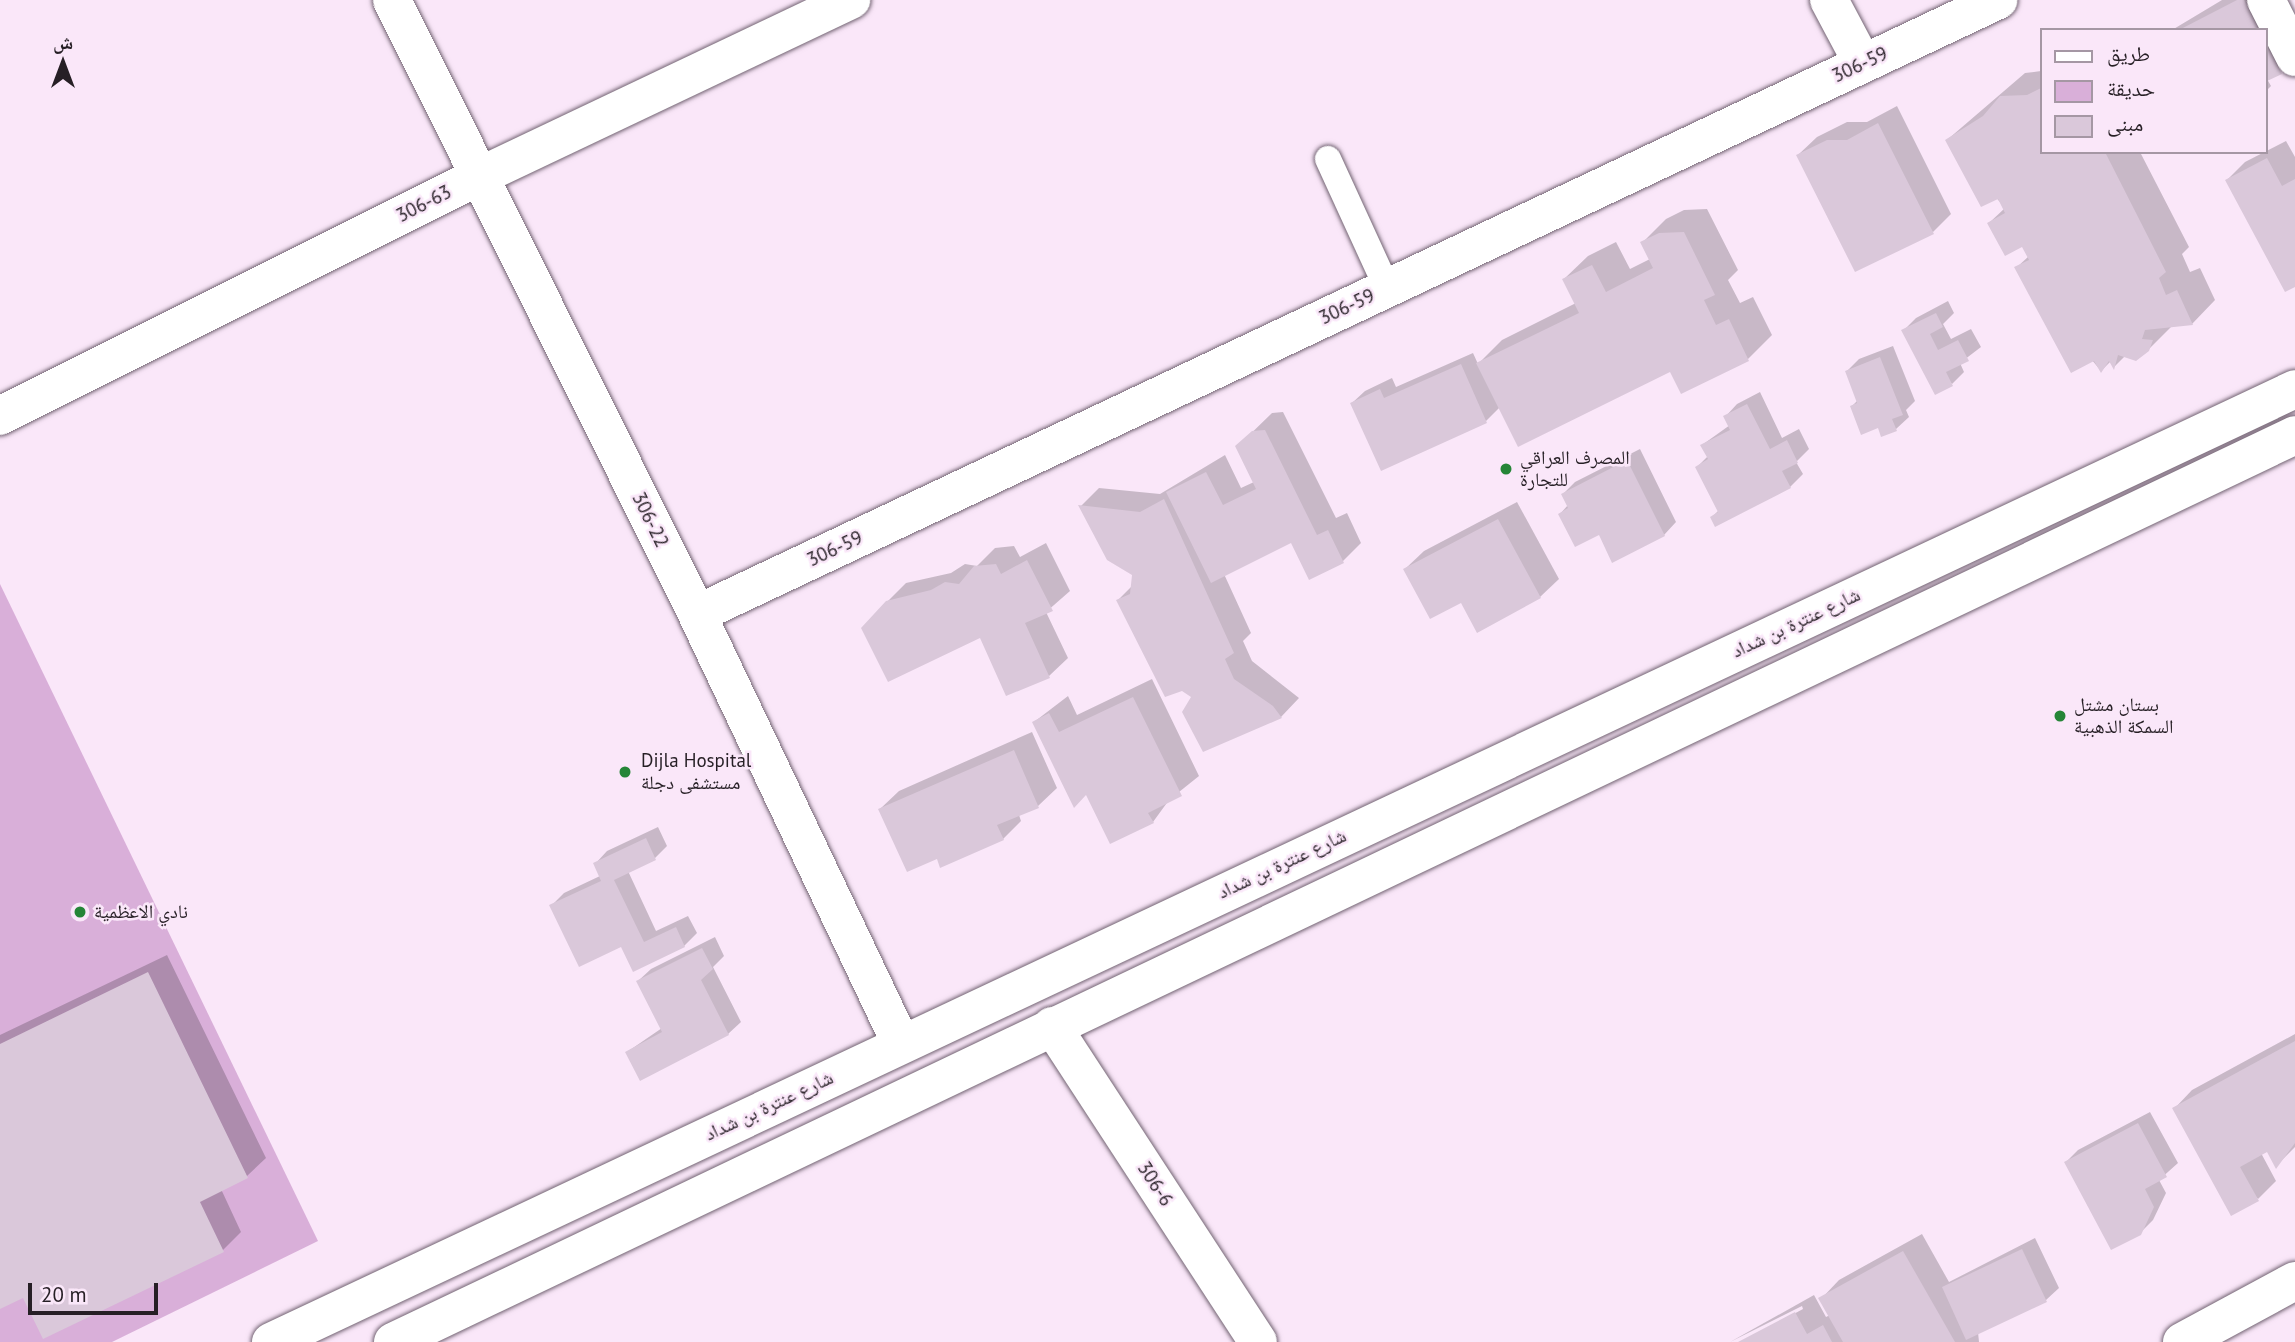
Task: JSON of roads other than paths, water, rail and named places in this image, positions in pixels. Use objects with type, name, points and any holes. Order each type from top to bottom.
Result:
[{"type":"main road","name":"306-22","points":[[391,0],[697,614],[901,1044]]},
{"type":"main road","name":"306-63","points":[[0,416],[480,176],[851,0]]},
{"type":"main road","points":[[1829,0],[1863,64]]},
{"type":"main road","name":"306-59","points":[[697,614],[1998,0]]},
{"type":"main road","points":[[2266,0],[2295,57]]},
{"type":"main road","name":"شارع عنترة بن شداد","points":[[271,1342],[2295,388]]},
{"type":"main road","points":[[393,1342],[2295,435]]},
{"type":"main road","name":"306-6","points":[[1052,1026],[1258,1342]]},
{"type":"main road","points":[[2182,1342],[2295,1281]]},
{"type":"lane","points":[[1328,159],[1387,288]]},
{"type":"place","name":"المصرف العراقي للتجارة","points":[[1506,469]]},
{"type":"place","name":"بستان مشتل السمكة الذهبية","points":[[2060,716]]},
{"type":"place","name":"Dijla Hospital مستشفى دجلة","points":[[625,772]]},
{"type":"place","name":"نادي الاعظمية","points":[[80,912]]}]
